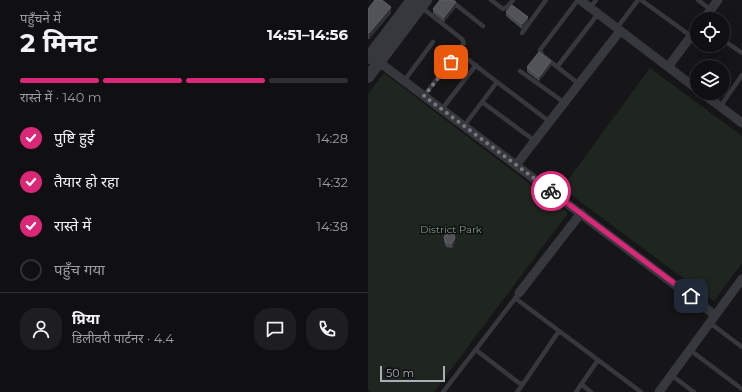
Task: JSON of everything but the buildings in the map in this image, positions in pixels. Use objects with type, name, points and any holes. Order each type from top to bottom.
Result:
[{"type":"street","points":[[579,0],[595,7],[619,29],[690,84]]},
{"type":"street","points":[[711,10],[718,0]]},
{"type":"street","points":[[368,77],[374,54],[414,2]]},
{"type":"street","points":[[516,165],[579,84],[619,29]]},
{"type":"street","points":[[668,67],[690,37]]},
{"type":"street","points":[[374,54],[404,81],[716,315]]},
{"type":"street","points":[[711,100],[742,123]]},
{"type":"street","points":[[517,296],[581,213]]},
{"type":"street","points":[[658,392],[742,279]]},
{"type":"lane","points":[[450,0],[483,26]]},
{"type":"lane","points":[[491,0],[503,9],[513,0]]},
{"type":"lane","points":[[522,33],[546,0]]},
{"type":"lane","points":[[579,0],[540,50],[542,55],[579,84]]},
{"type":"lane","points":[[619,29],[640,0],[690,30]]},
{"type":"lane","points":[[698,0],[711,10]]},
{"type":"lane","points":[[414,2],[464,41],[458,52],[424,96]]},
{"type":"lane","points":[[557,67],[595,7]]},
{"type":"lane","points":[[404,81],[433,42]]},
{"type":"lane","points":[[730,45],[742,53]]},
{"type":"lane","points":[[458,52],[550,122]]},
{"type":"lane","points":[[442,109],[476,65]]},
{"type":"lane","points":[[520,71],[565,102]]},
{"type":"lane","points":[[720,107],[742,75]]},
{"type":"lane","points":[[464,126],[497,82]]},
{"type":"lane","points":[[482,102],[535,141]]},
{"type":"lane","points":[[446,391],[517,296],[560,331],[641,392]]},
{"type":"lane","points":[[710,323],[741,344]]},
{"type":"lane","points":[[517,392],[560,331]]},
{"type":"lane","points":[[476,350],[519,383],[523,384]]},
{"type":"lane","points":[[690,350],[742,389]]},
{"type":"lane","points":[[576,392],[598,360]]},
{"type":"lane","points":[[671,375],[694,392]]},
{"type":"lane","points":[[581,384],[591,392]]},
{"type":"green space","points":[[650,68],[690,98],[690,100],[693,100],[742,136],[742,263],[714,301],[562,188]]},
{"type":"green space","name":"District Park","points":[[384,73],[568,213],[434,392],[371,392],[368,390],[368,94]]},
{"type":"way so far","points":[[451,62],[424,96],[551,191]]},
{"type":"route","points":[[551,191],[691,296]]}]
